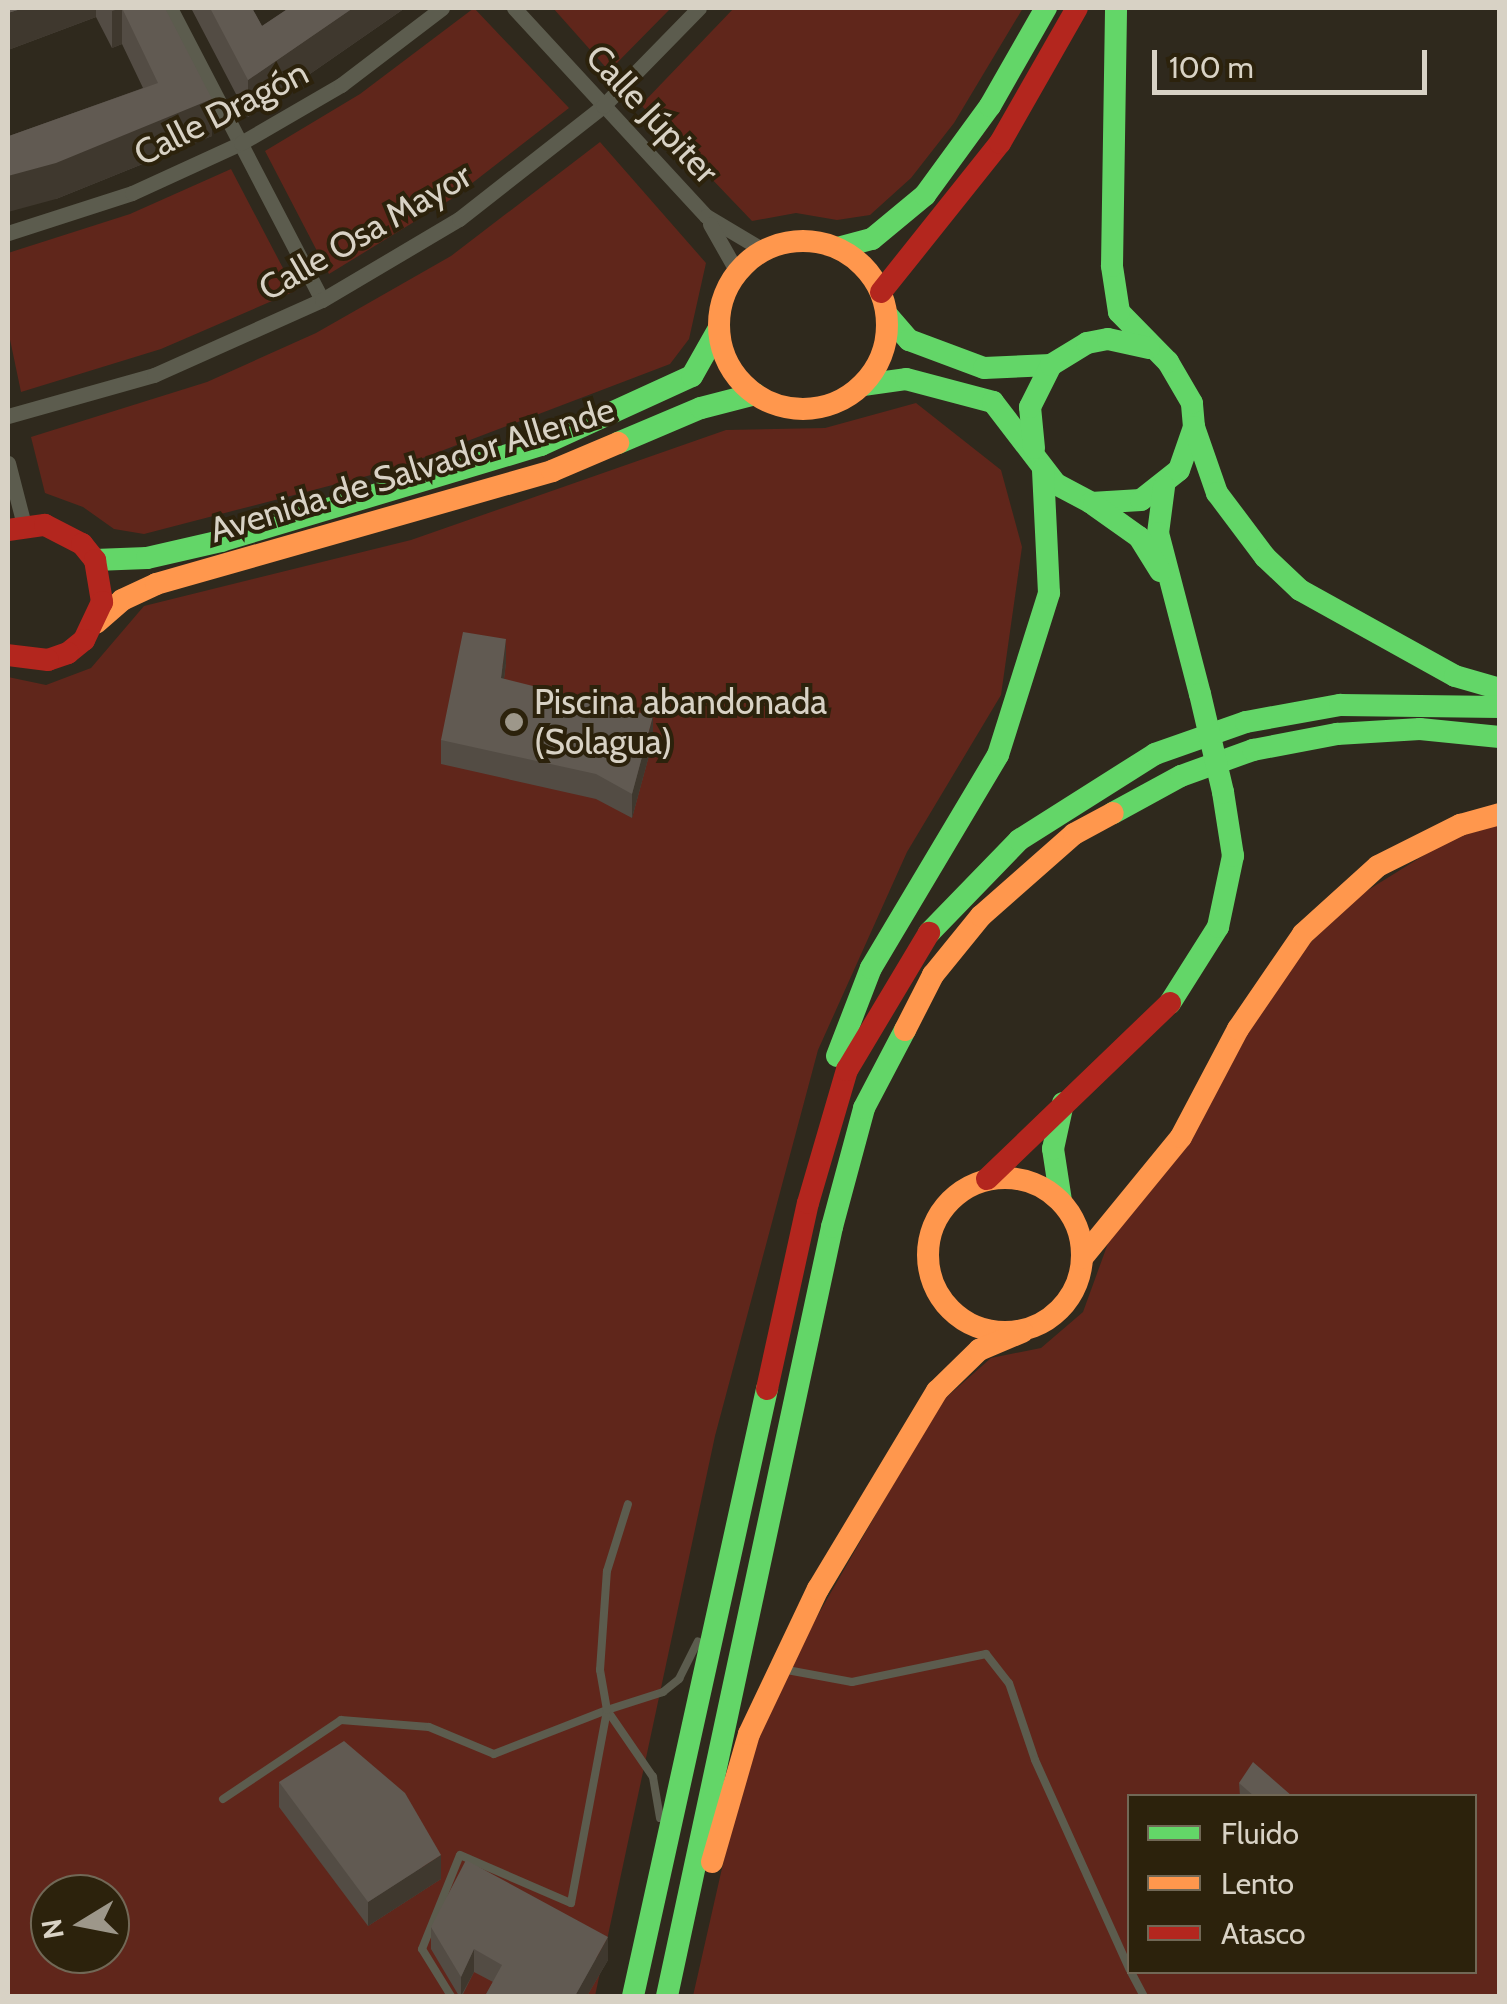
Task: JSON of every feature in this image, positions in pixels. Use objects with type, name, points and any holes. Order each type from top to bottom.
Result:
[{"type":"main road","points":[[838,248],[872,239],[925,195],[990,106],[1046,8]]},
{"type":"main road","points":[[881,292],[1000,143],[1076,8]]},
{"type":"main road","points":[[1116,8],[1112,266],[1119,312],[1183,381],[1194,427],[1218,493],[1265,557],[1300,590],[1455,676],[1500,688]]},
{"type":"main road","points":[[863,385],[886,341],[888,316],[871,274],[838,248],[814,240],[764,250],[737,272],[719,328],[730,365],[755,394],[788,408],[823,408],[863,385],[906,379],[993,402],[1039,461],[1139,537],[1170,588]]},
{"type":"main road","points":[[888,316],[909,340],[984,368],[1051,365],[1087,343],[1118,340],[1149,348]]},
{"type":"main road","name":"Avenida de Salvador Allende","points":[[95,560],[147,558],[220,541],[541,445],[692,376],[719,328]]},
{"type":"main road","points":[[635,1988],[661,1822],[771,1276],[822,1096],[871,968],[998,754],[1038,639],[1050,541],[1030,407],[1051,365]]},
{"type":"main road","name":"Avenida de Salvador Allende","points":[[8,655],[48,660],[68,653],[122,600],[156,584],[552,471],[701,408],[755,394]]},
{"type":"main road","points":[[1022,1332],[974,1327],[946,1305],[928,1273],[933,1224],[955,1196],[987,1179],[1064,1100],[1180,992],[1218,927],[1233,856],[1223,792],[1158,533],[1164,487],[1185,460],[1194,427]]},
{"type":"main road","points":[[1091,503],[1116,506],[1164,487]]},
{"type":"main road","points":[[16,528],[65,532],[95,560],[102,591],[96,623]]},
{"type":"main road","points":[[635,1988],[808,1203],[848,1070],[901,972],[936,925],[1018,840],[1156,754],[1246,722],[1340,706],[1500,708]]},
{"type":"main road","points":[[666,1996],[832,1228],[864,1108],[933,975],[981,916],[1074,834],[1181,776],[1253,750],[1337,734],[1420,729],[1500,737]]},
{"type":"main road","points":[[680,1996],[749,1734],[776,1668],[937,1392],[979,1350],[1022,1332],[1065,1305],[1082,1258],[1181,1136],[1238,1029],[1303,934],[1378,866],[1460,825],[1500,814]]},
{"type":"main road","points":[[1061,1202],[1053,1148],[1064,1100]]},
{"type":"main road","points":[[987,1179],[1027,1182],[1061,1202],[1073,1218],[1082,1258]]},
{"type":"street","points":[[170,8],[322,300]]},
{"type":"street","name":"Calle Dragón","points":[[8,233],[132,193],[241,143],[341,85],[442,8]]},
{"type":"street","name":"Calle Júpiter","points":[[514,8],[706,216],[737,272]]},
{"type":"street","name":"Calle Osa Mayor","points":[[8,416],[154,375],[322,300],[459,219],[603,106],[699,8]]},
{"type":"street","name":"Calle Júpiter","points":[[706,216],[764,250]]},
{"type":"street","points":[[8,463],[16,528]]},
{"type":"lane","points":[[450,1996],[422,1949],[460,1855],[571,1903],[607,1710],[600,1670],[607,1571],[628,1504]]},
{"type":"lane","points":[[223,1799],[341,1720],[429,1726],[494,1754],[664,1692],[679,1679],[698,1640]]},
{"type":"lane","points":[[776,1668],[852,1682],[986,1654],[1009,1683],[1035,1760],[1127,1964]]},
{"type":"lane","points":[[607,1710],[653,1777],[661,1822]]},
{"type":"lane","points":[[1132,1974],[1144,1996]]},
{"type":"shaded area","points":[[474,8],[569,108],[453,198],[329,274],[265,151],[360,94]]},
{"type":"shaded area","points":[[553,8],[671,8],[609,71]]},
{"type":"shaded area","points":[[734,8],[1023,8],[954,123],[911,178],[870,215],[837,220],[796,213],[752,221],[641,105]]},
{"type":"shaded area","points":[[600,142],[706,263],[689,339],[670,364],[394,469],[144,534],[114,529],[83,507],[45,493],[31,437],[207,382],[316,333],[451,256]]},
{"type":"shaded area","points":[[231,169],[295,291],[161,349],[21,392],[8,330],[8,253],[130,214]]},
{"type":"shaded area","points":[[916,403],[1001,470],[1022,547],[1001,695],[907,852],[818,1050],[715,1436],[595,1996],[8,1996],[8,677],[46,685],[91,668],[144,606],[411,540],[726,430],[825,428]]},
{"type":"shaded area","points":[[1499,825],[1499,1996],[693,1996],[737,1802],[777,1686],[940,1403],[991,1358],[1041,1348],[1083,1312],[1115,1224],[1290,966],[1344,905],[1450,839]]},
{"type":"building","points":[[122,8],[165,8],[212,99],[56,163],[8,176],[8,130],[9,136],[158,83]]},
{"type":"building","points":[[210,8],[252,8],[262,26],[289,8],[353,8],[248,80]]},
{"type":"building","name":"Piscina abandonada (Solagua)","points":[[463,632],[506,639],[501,678],[653,716],[632,794],[596,774],[441,740]]},
{"type":"building","points":[[344,1741],[405,1793],[441,1855],[368,1902],[279,1782]]},
{"type":"building","points":[[1253,1762],[1290,1794],[1252,1794],[1239,1783]]},
{"type":"building","points":[[466,1860],[608,1937],[575,1996],[485,1996],[502,1965],[474,1949],[461,1977],[431,1927]]},
{"type":"traffic: fast","points":[[838,248],[872,239],[925,195],[990,106],[1046,8]]},
{"type":"traffic: fast","points":[[863,385],[906,379],[993,402],[1056,484],[1091,503],[1141,500],[1179,470],[1194,427],[1192,403],[1168,362],[1119,312],[1112,266],[1116,8]]},
{"type":"traffic: fast","points":[[888,316],[909,340],[984,368],[1051,365]]},
{"type":"traffic: fast","points":[[95,560],[147,558],[221,541],[541,445],[692,376],[719,328]]},
{"type":"traffic: fast","points":[[1034,448],[1030,407],[1051,365],[1087,343],[1108,339],[1149,348]]},
{"type":"traffic: fast","points":[[618,443],[701,408],[755,394]]},
{"type":"traffic: fast","points":[[1194,427],[1217,493],[1265,557],[1300,590],[1455,676],[1500,689]]},
{"type":"traffic: fast","points":[[837,1056],[871,968],[998,755],[1049,593],[1043,469]]},
{"type":"traffic: fast","points":[[1164,487],[1158,533],[1200,694]]},
{"type":"traffic: fast","points":[[1094,505],[1139,537],[1160,571]]},
{"type":"traffic: fast","points":[[1200,694],[1223,792]]},
{"type":"traffic: fast","points":[[929,933],[1019,840],[1155,754],[1246,722],[1340,705],[1500,707]]},
{"type":"traffic: fast","points":[[1113,813],[1181,776],[1253,750],[1337,734],[1420,729],[1500,737]]},
{"type":"traffic: fast","points":[[1170,1003],[1218,927],[1233,856],[1223,792]]},
{"type":"traffic: fast","points":[[667,1996],[832,1227],[864,1108],[905,1030]]},
{"type":"traffic: fast","points":[[1061,1201],[1053,1149],[1063,1103]]},
{"type":"traffic: fast","points":[[633,1996],[767,1389]]},
{"type":"traffic: slow","points":[[803,241],[835,247],[863,265],[881,293],[887,325],[881,357],[863,385],[835,403],[803,409],[771,403],[743,385],[725,357],[719,325],[725,293],[743,265],[771,247],[803,241]]},
{"type":"traffic: slow","points":[[96,623],[122,600],[156,584],[552,471],[618,443]]},
{"type":"traffic: slow","points":[[905,1030],[933,975],[981,916],[1074,834],[1113,813]]},
{"type":"traffic: slow","points":[[1082,1258],[1181,1137],[1238,1029],[1303,934],[1378,866],[1460,825],[1500,814]]},
{"type":"traffic: slow","points":[[1005,1178],[1035,1183],[1060,1200],[1077,1225],[1082,1255],[1077,1285],[1060,1310],[1035,1327],[1005,1332],[975,1327],[950,1310],[933,1285],[928,1255],[933,1225],[950,1200],[975,1183],[1005,1178]]},
{"type":"traffic: slow","points":[[712,1862],[749,1734],[818,1589],[937,1391],[979,1350],[1022,1332]]},
{"type":"traffic: jam","points":[[881,292],[1000,143],[1077,8]]},
{"type":"traffic: jam","points":[[8,530],[45,525],[82,544],[95,560],[102,602],[84,640],[68,653],[48,660],[8,655]]},
{"type":"traffic: jam","points":[[767,1389],[808,1203],[847,1070],[929,933]]},
{"type":"traffic: jam","points":[[987,1179],[1170,1003]]},
{"type":"place","name":"Piscina abandonada (Solagua)","points":[[514,722]]}]
